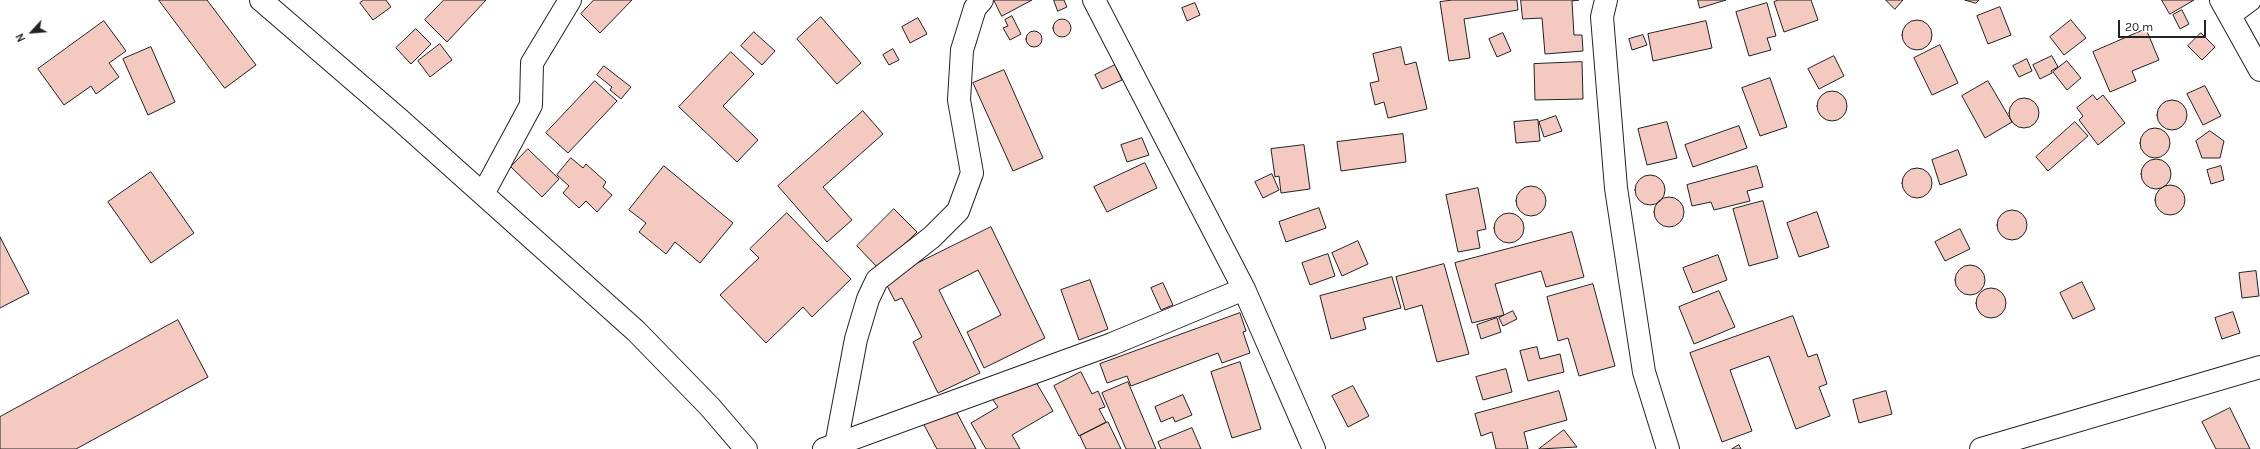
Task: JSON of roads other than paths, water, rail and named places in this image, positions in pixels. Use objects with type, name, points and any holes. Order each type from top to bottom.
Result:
[{"type":"street","points":[[261,0],[399,118],[636,331],[710,407],[746,449]]},
{"type":"street","points":[[483,194],[530,104],[532,62],[570,0]]},
{"type":"street","points":[[829,447],[856,339],[868,299],[877,280],[932,237],[958,210],[972,173],[960,100],[962,50],[975,8],[982,0]]},
{"type":"street","points":[[1094,0],[1244,289],[1314,449]]},
{"type":"street","points":[[1606,0],[1602,17],[1616,188],[1644,372],[1668,449]]},
{"type":"street","points":[[2250,0],[2226,7],[2260,70]]},
{"type":"street","points":[[829,447],[1112,344],[1244,289]]},
{"type":"street","points":[[1981,449],[2260,367]]}]
